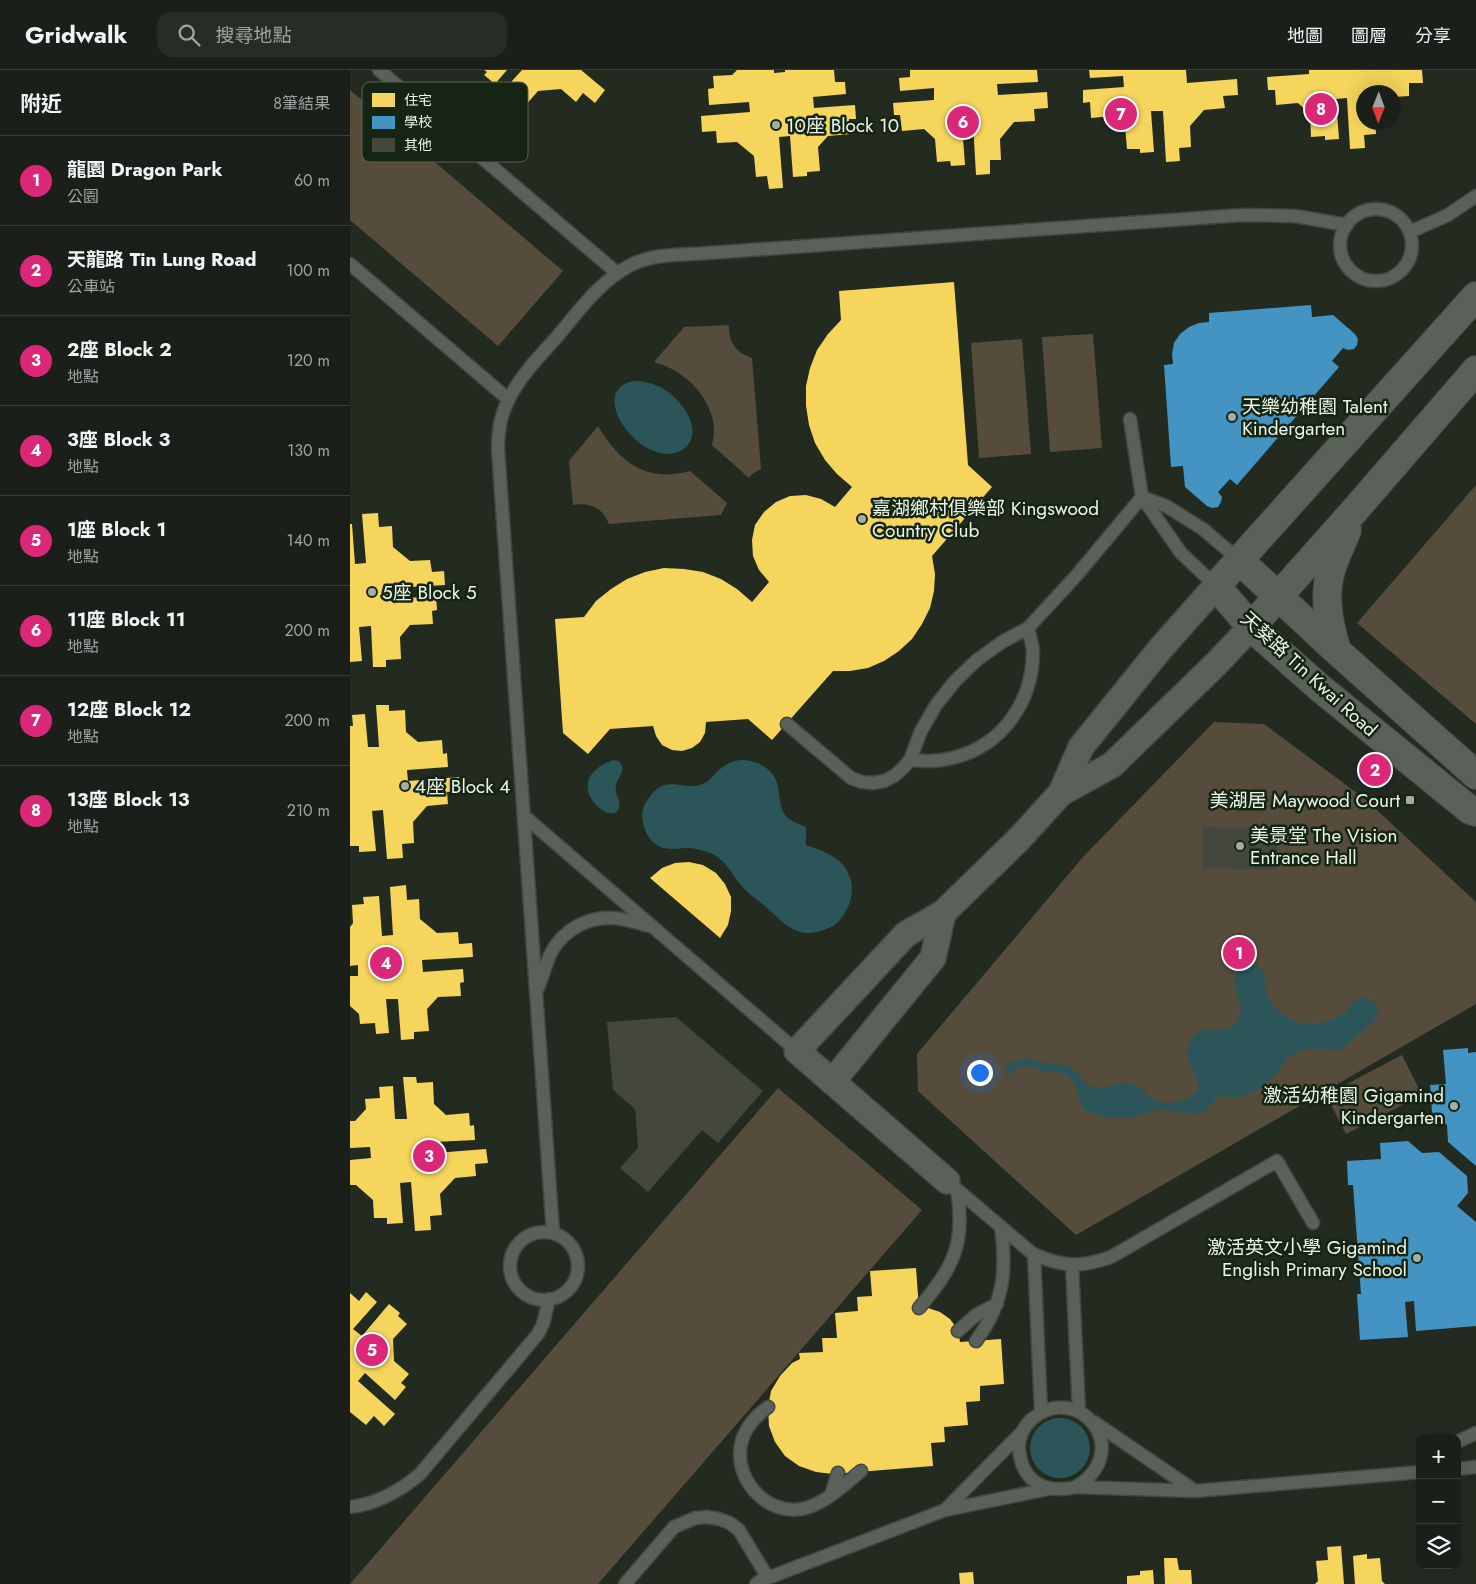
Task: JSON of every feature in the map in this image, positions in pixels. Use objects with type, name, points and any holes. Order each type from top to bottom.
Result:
[{"type":"street","points":[[1061,793],[1080,746],[1161,648],[1476,296]]},
{"type":"street","points":[[952,1186],[797,1051],[906,934],[943,913],[1018,840],[1061,793],[1112,765],[1216,664],[1355,510],[1476,370]]},
{"type":"street","points":[[1337,651],[1328,618],[1328,586],[1331,570],[1355,510]]},
{"type":"street","name":"天葵路 Tin Kwai Road","points":[[1239,560],[1337,651],[1476,774]]},
{"type":"street","name":"天葵路 Tin Kwai Road","points":[[1216,586],[1251,627],[1320,688],[1470,810],[1476,812]]},
{"type":"street","points":[[832,1082],[933,958],[943,913]]},
{"type":"lane","points":[[379,70],[393,82]]},
{"type":"lane","points":[[487,162],[617,273]]},
{"type":"lane","points":[[1410,232],[1448,215],[1476,196]]},
{"type":"lane","points":[[1386,210],[1401,219],[1410,232],[1413,244],[1411,256],[1405,268],[1396,276],[1372,281],[1360,277],[1350,270],[1343,260],[1340,247],[1342,235],[1354,217],[1364,211],[1386,210]]},
{"type":"lane","points":[[554,1233],[498,449],[498,429],[503,411],[521,378],[599,289],[617,273],[650,258],[1242,215],[1295,216],[1347,225]]},
{"type":"lane","points":[[350,264],[508,399]]},
{"type":"lane","points":[[1130,418],[1142,497],[1181,553],[1216,586]]},
{"type":"lane","points":[[1142,497],[1166,506],[1203,529],[1239,560]]},
{"type":"lane","points":[[787,724],[851,778],[873,784],[894,776],[910,760],[936,705],[955,681],[983,655],[1028,628],[1076,576],[1142,497]]},
{"type":"lane","points":[[910,760],[931,761],[952,758],[972,751],[990,741],[1006,726],[1019,709],[1027,690],[1032,670],[1033,648],[1028,628]]},
{"type":"lane","points":[[524,816],[797,1051]]},
{"type":"lane","points":[[536,994],[552,952],[561,938],[574,927],[592,920],[612,918],[652,926]]},
{"type":"lane","points":[[952,1186],[1034,1254],[1061,1264],[1072,1265],[1095,1262],[1111,1257],[1277,1161],[1313,1223]]},
{"type":"lane","points":[[919,1308],[944,1278],[957,1248],[960,1229],[960,1209],[952,1186]]},
{"type":"lane","points":[[976,1340],[986,1327],[997,1304],[1004,1278],[1005,1253],[1001,1227]]},
{"type":"lane","points":[[554,1233],[564,1238],[572,1246],[577,1257],[578,1268],[575,1279],[560,1296],[549,1299],[537,1299],[519,1289],[512,1279],[510,1258],[522,1239],[532,1234],[554,1233]]},
{"type":"lane","points":[[1034,1254],[1041,1412]]},
{"type":"lane","points":[[1072,1265],[1079,1412]]},
{"type":"lane","points":[[350,1507],[377,1501],[393,1494],[420,1474],[538,1334],[544,1324],[549,1299]]},
{"type":"lane","points":[[958,1331],[976,1315],[997,1304]]},
{"type":"lane","points":[[768,1407],[749,1425],[743,1437],[740,1450],[740,1464],[744,1476],[750,1488],[761,1498],[774,1506],[789,1509],[804,1508],[819,1503],[861,1471]]},
{"type":"lane","points":[[945,1510],[1022,1432],[1030,1420],[1041,1412],[1054,1408],[1067,1408],[1079,1412],[1195,1491]]},
{"type":"lane","points":[[1076,1488],[1088,1480],[1096,1470],[1101,1458],[1102,1444],[1098,1431],[1090,1420]]},
{"type":"lane","points":[[1022,1432],[1019,1445],[1020,1459],[1026,1472],[1035,1482],[1048,1489]]},
{"type":"lane","points":[[1461,1440],[1476,1433]]},
{"type":"lane","points":[[1461,1469],[1476,1467]]},
{"type":"lane","points":[[625,1584],[674,1527],[695,1518],[719,1519],[730,1523],[739,1530],[762,1581],[945,1510],[1048,1489],[1195,1491],[1416,1471]]},
{"type":"lane","points":[[831,1495],[838,1473]]},
{"type":"shaded area","points":[[350,90],[362,100],[362,162],[435,162],[563,271],[498,346],[350,220]]},
{"type":"shaded area","points":[[729,325],[730,337],[734,346],[746,356],[752,358],[761,469],[749,478],[712,445],[714,432],[711,414],[698,391],[677,372],[654,362],[684,327]]},
{"type":"shaded area","points":[[1093,334],[1102,448],[1050,452],[1042,337]]},
{"type":"shaded area","points":[[1022,339],[1031,454],[979,458],[971,343]]},
{"type":"shaded area","points":[[598,426],[625,460],[636,467],[648,472],[661,474],[690,471],[727,503],[721,515],[609,524],[603,513],[595,507],[585,504],[573,505],[569,461]]},
{"type":"shaded area","points":[[1476,485],[1476,724],[1357,623]]},
{"type":"shaded area","points":[[1214,722],[1264,724],[1365,799],[1476,902],[1476,1004],[1076,1235],[918,1091],[917,1054],[1083,857]]},
{"type":"shaded area","points":[[1402,1055],[1422,1095],[1346,1134],[1326,1095]]},
{"type":"shaded area","points":[[778,1088],[922,1210],[598,1584],[350,1584]]},
{"type":"water","points":[[634,381],[652,384],[664,389],[674,396],[685,409],[690,418],[692,434],[688,445],[684,449],[678,452],[663,454],[648,448],[634,438],[623,425],[616,411],[615,398],[620,387]]},
{"type":"water","points":[[613,760],[619,761],[622,768],[616,788],[619,808],[614,813],[599,808],[592,800],[588,790],[589,779],[597,769]]},
{"type":"water","points":[[740,760],[758,763],[773,774],[778,786],[784,813],[790,820],[806,827],[806,845],[834,857],[845,867],[851,881],[852,895],[841,919],[831,927],[812,933],[804,933],[790,928],[746,891],[718,857],[700,850],[662,848],[654,843],[647,834],[642,812],[645,803],[661,786],[668,784],[695,786],[703,784],[731,762]]},
{"type":"water","points":[[1249,964],[1260,967],[1263,971],[1266,992],[1274,1005],[1288,1018],[1310,1024],[1325,1022],[1339,1016],[1355,1001],[1368,998],[1376,1006],[1376,1019],[1340,1051],[1316,1049],[1299,1051],[1288,1058],[1273,1077],[1253,1092],[1236,1097],[1217,1095],[1209,1107],[1197,1113],[1165,1110],[1131,1117],[1104,1117],[1089,1112],[1082,1106],[1075,1084],[1069,1077],[1063,1074],[1022,1067],[1007,1077],[1005,1066],[1016,1060],[1028,1058],[1044,1063],[1070,1067],[1087,1084],[1093,1087],[1102,1088],[1120,1083],[1130,1083],[1160,1102],[1176,1102],[1187,1099],[1197,1091],[1198,1085],[1188,1060],[1188,1046],[1193,1036],[1199,1032],[1231,1027],[1236,1022],[1240,1010],[1233,980],[1240,968]]},
{"type":"water","points":[[1060,1418],[1077,1423],[1085,1431],[1090,1448],[1085,1465],[1077,1473],[1060,1478],[1043,1473],[1035,1465],[1030,1448],[1035,1431],[1043,1423]]},
{"type":"building: 住宅","points":[[484,70],[507,70],[497,82],[493,82],[484,75],[487,72]]},
{"type":"building: 住宅","points":[[522,70],[581,70],[605,90],[595,103],[583,93],[576,102],[561,89],[538,91],[528,103],[528,82],[511,82]]},
{"type":"building: 住宅","name":"10座 Block 10","points":[[737,70],[774,70],[774,73],[785,72],[785,70],[834,70],[835,82],[845,82],[846,94],[813,97],[814,108],[855,105],[856,119],[849,119],[851,134],[828,136],[818,147],[820,171],[807,172],[807,176],[793,177],[790,136],[779,137],[783,188],[769,189],[767,176],[756,177],[754,156],[737,142],[717,143],[716,131],[702,132],[701,116],[750,112],[749,102],[709,105],[708,89],[714,88],[713,76],[732,75]]},
{"type":"building: 住宅","points":[[910,70],[1037,70],[1038,82],[997,84],[998,95],[1047,92],[1048,108],[1034,109],[1035,121],[1014,122],[1000,139],[1001,160],[990,160],[990,174],[976,175],[973,123],[962,124],[965,165],[951,166],[950,161],[937,162],[935,139],[924,129],[902,131],[900,115],[894,115],[893,103],[934,100],[934,88],[900,91],[899,78],[910,77]]},
{"type":"building: 住宅","points":[[1089,70],[1186,70],[1187,83],[1237,79],[1238,95],[1223,96],[1225,108],[1204,110],[1190,126],[1191,147],[1179,148],[1180,161],[1166,162],[1163,111],[1151,111],[1154,152],[1140,153],[1140,149],[1127,149],[1125,126],[1113,116],[1091,118],[1090,102],[1083,103],[1083,90],[1124,87],[1123,76],[1090,78]]},
{"type":"building: 住宅","points":[[1309,70],[1422,70],[1423,83],[1409,83],[1409,96],[1401,97],[1401,85],[1356,85],[1356,130],[1376,130],[1376,134],[1364,135],[1365,148],[1350,149],[1347,98],[1336,99],[1339,139],[1325,140],[1325,136],[1311,137],[1310,114],[1298,103],[1276,105],[1275,90],[1268,90],[1267,77],[1309,74]]},
{"type":"building: 住宅","name":"嘉湖鄉村俱樂部 Kingswood Country Club","points":[[954,282],[968,465],[992,487],[932,556],[935,574],[930,608],[912,639],[884,661],[868,668],[833,671],[772,740],[748,719],[706,722],[705,733],[700,742],[692,748],[682,751],[672,750],[662,745],[656,736],[653,726],[610,729],[588,754],[563,733],[555,619],[584,617],[596,601],[627,579],[645,572],[664,568],[703,572],[721,579],[737,589],[752,602],[769,582],[759,570],[753,556],[752,540],[755,525],[764,512],[776,502],[790,496],[806,495],[821,499],[835,507],[852,487],[825,460],[815,443],[809,425],[806,406],[806,386],[817,350],[841,320],[839,291]]},
{"type":"building: 住宅","name":"5座 Block 5","points":[[378,513],[379,527],[392,526],[393,547],[410,561],[430,560],[432,572],[444,571],[445,585],[394,588],[395,599],[436,596],[437,610],[432,611],[433,624],[410,625],[400,637],[401,659],[386,660],[386,667],[373,667],[371,626],[359,627],[362,661],[350,662],[350,524],[352,524],[355,564],[366,563],[362,514]]},
{"type":"building: 住宅","name":"4座 Block 4","points":[[376,705],[389,705],[389,711],[405,710],[406,732],[418,742],[442,740],[443,754],[447,753],[448,767],[407,770],[408,781],[459,777],[460,791],[447,792],[448,804],[427,806],[413,822],[414,843],[402,844],[403,858],[387,859],[383,810],[372,811],[376,851],[359,852],[359,846],[350,846],[350,726],[353,726],[352,715],[365,714],[368,747],[379,747]]},
{"type":"building: 住宅","points":[[689,862],[703,865],[716,873],[725,884],[731,897],[728,925],[720,938],[650,878],[662,868],[675,863]]},
{"type":"building: 住宅","points":[[406,885],[407,900],[419,899],[420,919],[437,933],[458,932],[459,944],[472,943],[473,957],[422,960],[423,972],[463,969],[464,982],[460,983],[461,996],[438,997],[427,1009],[429,1031],[414,1032],[414,1039],[401,1040],[398,999],[386,999],[389,1033],[376,1034],[375,1023],[360,1024],[359,1014],[350,1006],[350,976],[358,976],[358,965],[350,966],[350,927],[353,923],[352,905],[364,904],[363,897],[379,896],[382,936],[393,935],[390,887]]},
{"type":"building: 住宅","points":[[403,1077],[416,1077],[417,1083],[433,1082],[434,1104],[446,1115],[469,1113],[470,1126],[474,1125],[475,1140],[434,1142],[435,1153],[486,1149],[488,1163],[475,1164],[476,1176],[455,1178],[440,1194],[442,1215],[430,1216],[431,1230],[415,1231],[411,1182],[400,1183],[403,1223],[387,1224],[387,1218],[374,1218],[373,1200],[356,1185],[350,1185],[350,1160],[371,1158],[370,1147],[350,1148],[350,1121],[355,1121],[366,1109],[365,1099],[380,1098],[379,1087],[393,1086],[395,1119],[407,1119]]},
{"type":"building: 住宅","points":[[916,1268],[919,1309],[928,1308],[940,1312],[950,1319],[958,1330],[960,1342],[1001,1339],[1004,1384],[980,1386],[980,1401],[966,1402],[968,1425],[944,1427],[945,1442],[931,1443],[933,1466],[833,1474],[816,1472],[799,1466],[785,1456],[775,1442],[769,1426],[768,1407],[771,1391],[780,1376],[792,1363],[800,1359],[799,1353],[823,1352],[822,1338],[837,1338],[835,1313],[858,1311],[857,1297],[872,1296],[870,1271]]},
{"type":"building: 住宅","points":[[366,1292],[377,1302],[353,1329],[362,1336],[389,1304],[400,1313],[398,1316],[407,1324],[393,1339],[394,1361],[409,1374],[401,1383],[406,1387],[395,1400],[365,1373],[358,1381],[395,1414],[384,1426],[374,1416],[366,1425],[350,1412],[350,1293],[359,1301]]},
{"type":"building: 住宅","points":[[1341,1546],[1344,1584],[1315,1584],[1318,1581],[1316,1561],[1328,1560],[1327,1547]]},
{"type":"building: 住宅","points":[[1367,1554],[1367,1559],[1380,1558],[1382,1581],[1385,1584],[1355,1584],[1353,1556]]},
{"type":"building: 住宅","points":[[1164,1558],[1177,1558],[1179,1570],[1191,1570],[1192,1584],[1165,1584]]},
{"type":"building: 住宅","points":[[1153,1570],[1154,1584],[1127,1584],[1127,1576],[1140,1575],[1140,1571]]},
{"type":"building: 住宅","points":[[973,1572],[974,1584],[960,1584],[959,1573]]},
{"type":"building: 學校","name":"天樂幼稚園 Talent Kindergarten","points":[[1311,305],[1312,317],[1333,315],[1355,334],[1358,339],[1357,345],[1354,349],[1348,350],[1343,348],[1332,361],[1339,367],[1237,485],[1230,479],[1218,492],[1222,497],[1218,507],[1212,508],[1207,506],[1185,487],[1183,466],[1171,467],[1164,365],[1173,364],[1174,343],[1180,334],[1189,327],[1209,322],[1209,313]]},
{"type":"building: 學校","name":"激活幼稚園 Gigamind Kindergarten","points":[[1468,1048],[1468,1053],[1476,1052],[1476,1166],[1448,1142],[1447,1125],[1432,1112],[1430,1085],[1446,1084],[1443,1050]]},
{"type":"building: 學校","name":"激活英文小學 Gigamind English Primary School","points":[[1408,1141],[1422,1153],[1439,1152],[1467,1176],[1468,1193],[1457,1206],[1476,1222],[1476,1326],[1416,1331],[1414,1301],[1405,1302],[1408,1337],[1360,1340],[1357,1294],[1361,1294],[1353,1185],[1348,1185],[1347,1161],[1381,1159],[1380,1143]]},
{"type":"building: 其他","name":"美景堂 The Vision Entrance Hall","points":[[1203,827],[1279,828],[1277,870],[1202,868]]},
{"type":"building: 其他","points":[[676,1017],[763,1091],[718,1143],[702,1130],[648,1192],[620,1168],[638,1148],[635,1109],[613,1090],[607,1022]]},
{"type":"place","name":"13座 Block 13","points":[[1321,109]]},
{"type":"place","name":"12座 Block 12","points":[[1121,114]]},
{"type":"place","name":"11座 Block 11","points":[[963,122]]},
{"type":"place","name":"10座 Block 10","points":[[776,125]]},
{"type":"place","name":"天樂幼稚園 Talent Kindergarten","points":[[1232,417]]},
{"type":"place","name":"嘉湖鄉村俱樂部 Kingswood Country Club","points":[[862,519]]},
{"type":"place","name":"5座 Block 5","points":[[372,592]]},
{"type":"place","name":"天龍路 Tin Lung Road","points":[[1375,770]]},
{"type":"place","name":"4座 Block 4","points":[[405,786]]},
{"type":"place","name":"美湖居 Maywood Court","points":[[1410,800]]},
{"type":"place","name":"美景堂 The Vision Entrance Hall","points":[[1240,846]]},
{"type":"place","name":"龍園 Dragon Park","points":[[1239,953]]},
{"type":"place","name":"3座 Block 3","points":[[386,963]]},
{"type":"place","name":"激活幼稚園 Gigamind Kindergarten","points":[[1454,1106]]},
{"type":"place","name":"2座 Block 2","points":[[429,1156]]},
{"type":"place","name":"激活英文小學 Gigamind English Primary School","points":[[1417,1258]]},
{"type":"place","name":"1座 Block 1","points":[[372,1350]]}]
